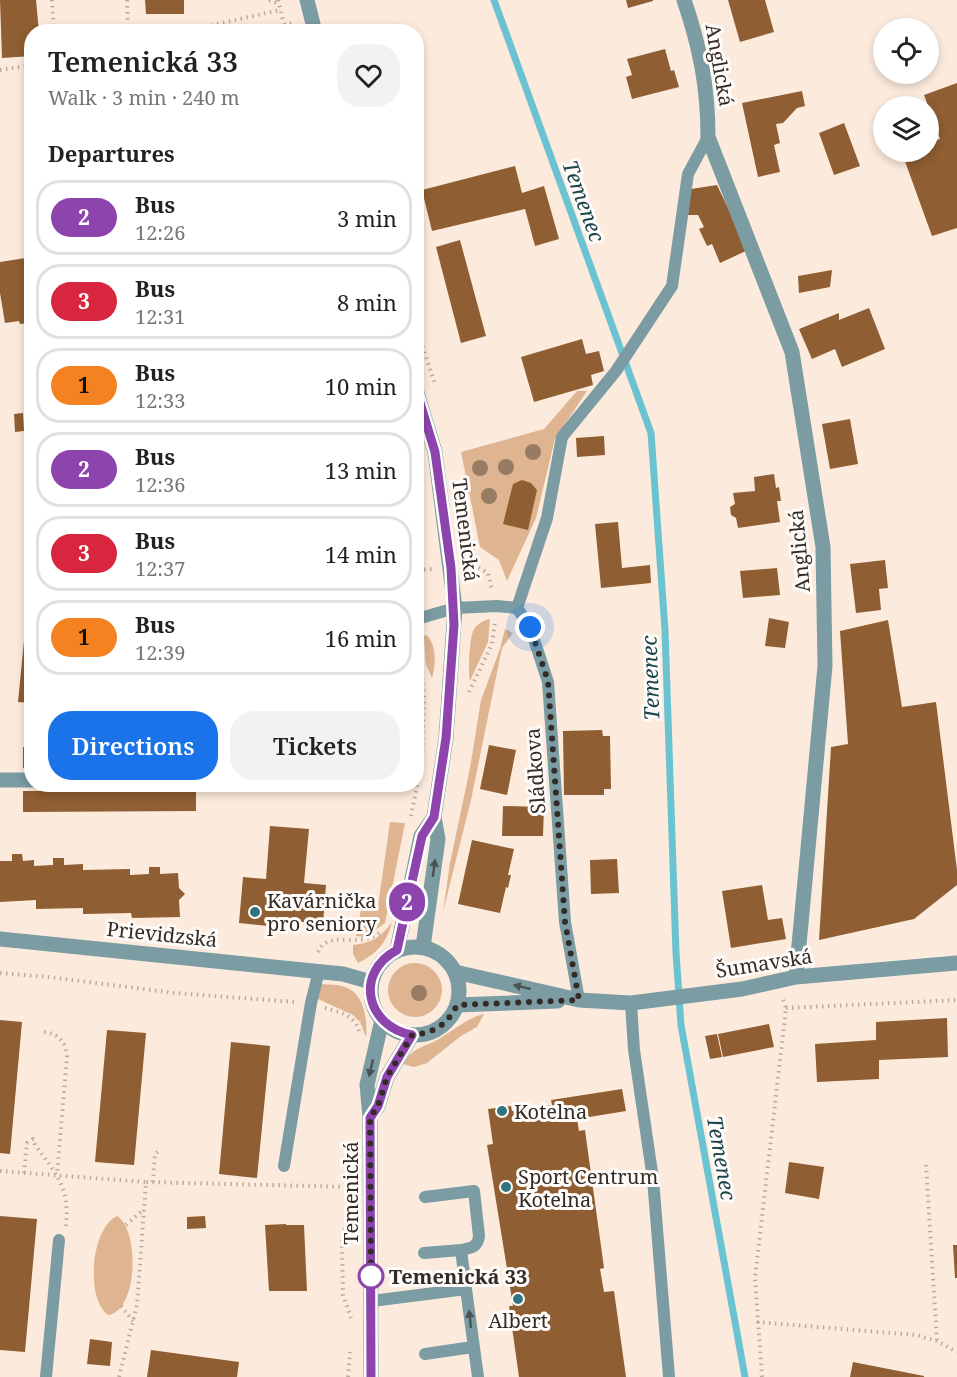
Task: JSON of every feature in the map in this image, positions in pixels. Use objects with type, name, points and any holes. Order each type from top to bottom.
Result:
[{"type":"street","points":[[307,0],[313,24]]},
{"type":"street","name":"Anglická","points":[[684,0],[697,40],[708,102],[708,137],[792,352],[823,547],[825,666],[796,977]]},
{"type":"street","name":"Temenická","points":[[423,947],[438,839],[434,817],[446,738],[455,608],[435,452],[424,416]]},
{"type":"street","points":[[0,780],[24,780]]},
{"type":"street","name":"Temenická","points":[[397,950],[422,836],[434,817]]},
{"type":"street","name":"Prievidzská","points":[[0,939],[319,971],[343,974],[371,982]]},
{"type":"street","points":[[415,946],[423,947],[446,958],[455,972],[459,983],[457,1005],[451,1018],[440,1028],[427,1034],[400,1033],[382,1020],[372,1002],[371,982],[380,963],[397,950],[415,946]]},
{"type":"street","name":"Šumavská","points":[[457,1005],[579,1000],[631,1003],[688,997],[796,977],[957,963]]},
{"type":"street","name":"Šumavská","points":[[455,972],[579,1000]]},
{"type":"street","name":"Temenická","points":[[371,1377],[370,1118],[367,1085],[382,1020]]},
{"type":"street","name":"Temenická","points":[[370,1118],[378,1106],[387,1077],[412,1035]]},
{"type":"lane","name":"Anglická","points":[[517,608],[547,518],[562,437],[616,372],[672,286],[688,174],[708,137]]},
{"type":"lane","points":[[424,618],[455,608],[497,606],[517,608]]},
{"type":"lane","name":"Sládkova","points":[[517,608],[530,627],[548,681],[565,922],[579,1000]]},
{"type":"lane","points":[[284,1166],[311,1003],[319,971]]},
{"type":"lane","points":[[631,1003],[634,1050],[653,1179],[669,1377]]},
{"type":"lane","points":[[424,1253],[473,1248],[478,1243],[474,1191],[425,1197]]},
{"type":"lane","points":[[46,1377],[59,1240]]},
{"type":"lane","points":[[461,1250],[478,1377]]},
{"type":"lane","points":[[372,1301],[466,1289]]},
{"type":"lane","points":[[425,1354],[473,1347]]},
{"type":"path","points":[[52,0],[54,24]]},
{"type":"path","points":[[127,0],[128,24]]},
{"type":"path","points":[[269,0],[278,2],[284,24]]},
{"type":"path","points":[[218,24],[280,10]]},
{"type":"path","points":[[0,70],[24,66]]},
{"type":"path","points":[[466,696],[492,644],[497,606],[488,573],[476,566]]},
{"type":"path","points":[[410,820],[416,792]]},
{"type":"path","points":[[0,973],[175,993],[311,1003],[344,1014],[353,1019],[358,1026]]},
{"type":"path","points":[[762,1377],[755,1278],[786,1008],[777,982]]},
{"type":"path","points":[[786,1008],[957,1000]]},
{"type":"path","points":[[44,1032],[53,1033],[64,1042],[67,1057],[57,1175]]},
{"type":"path","points":[[24,1173],[27,1143],[33,1139],[57,1175],[64,1190],[68,1206],[65,1234],[59,1240]]},
{"type":"path","points":[[153,1182],[155,1155],[160,1150]]},
{"type":"path","points":[[926,1165],[937,1341]]},
{"type":"path","points":[[0,1171],[146,1182],[370,1188]]},
{"type":"path","points":[[119,1377],[137,1305],[146,1182]]},
{"type":"path","points":[[126,1225],[144,1209]]},
{"type":"path","points":[[121,1306],[133,1321]]},
{"type":"path","points":[[757,1322],[916,1335],[937,1341],[957,1353]]},
{"type":"shaded area","points":[[577,391],[587,391],[555,439],[536,518],[507,581],[499,560],[480,547],[461,452],[544,429]]},
{"type":"shaded area","points":[[490,619],[488,642],[470,681],[469,655],[472,633],[479,624]]},
{"type":"shaded area","points":[[505,629],[513,633],[502,648],[471,800],[443,912],[481,700]]},
{"type":"shaded area","points":[[426,635],[434,649],[435,661],[432,678],[426,665],[424,636]]},
{"type":"shaded area","points":[[390,822],[405,823],[385,923],[365,937],[356,936],[362,904],[378,906]]},
{"type":"shaded area","points":[[392,922],[380,947],[371,956],[358,963],[353,954],[353,945],[366,943],[376,938]]},
{"type":"shaded area","points":[[410,963],[420,963],[430,967],[438,975],[442,990],[438,1005],[430,1013],[420,1017],[410,1017],[400,1013],[392,1005],[388,995],[388,985],[392,975],[400,967]]},
{"type":"shaded area","points":[[321,984],[342,986],[357,995],[365,1015],[366,1037],[360,1022],[353,1015],[318,999]]},
{"type":"shaded area","points":[[484,1014],[477,1027],[461,1036],[427,1063],[414,1067],[403,1064],[411,1053],[436,1041],[467,1021]]},
{"type":"shaded area","points":[[117,1216],[130,1237],[132,1269],[125,1300],[118,1310],[108,1315],[101,1307],[96,1294],[94,1264],[101,1234],[108,1223]]},
{"type":"building","points":[[0,0],[36,0],[38,24],[24,24],[24,57],[2,58]]},
{"type":"building","points":[[145,0],[184,0],[184,14],[146,14]]},
{"type":"building","points":[[626,0],[653,0],[653,1],[628,8]]},
{"type":"building","points":[[728,0],[765,0],[774,32],[740,42]]},
{"type":"building","points":[[665,49],[671,71],[674,70],[679,87],[632,99],[626,77],[632,75],[627,59]]},
{"type":"building","points":[[957,83],[957,228],[932,236],[905,162],[939,162],[939,96],[924,95]]},
{"type":"building","points":[[802,91],[805,106],[797,108],[783,123],[776,124],[780,143],[774,145],[780,172],[758,177],[742,103]]},
{"type":"building","points":[[844,123],[860,166],[834,175],[819,133]]},
{"type":"building","points":[[515,166],[522,193],[544,186],[559,239],[535,246],[525,209],[432,231],[424,189]]},
{"type":"building","points":[[717,185],[748,250],[720,263],[712,244],[707,246],[699,229],[704,227],[698,215],[688,215],[691,189]]},
{"type":"building","points":[[460,240],[486,336],[461,343],[436,247]]},
{"type":"building","points":[[24,258],[24,324],[20,324],[19,321],[5,323],[0,293],[0,262]]},
{"type":"building","points":[[832,270],[830,287],[799,293],[798,276]]},
{"type":"building","points":[[869,308],[885,349],[842,367],[835,349],[812,359],[799,329],[839,313],[839,320]]},
{"type":"building","points":[[582,339],[586,354],[599,351],[604,371],[591,375],[593,385],[534,402],[521,357]]},
{"type":"building","points":[[23,413],[24,431],[15,432],[14,414]]},
{"type":"building","points":[[850,419],[858,464],[830,469],[822,424]]},
{"type":"building","points":[[604,436],[605,455],[577,457],[576,438]]},
{"type":"building","points":[[774,474],[781,501],[777,501],[780,522],[738,528],[736,518],[731,515],[730,507],[735,504],[733,493],[755,491],[754,477]]},
{"type":"building","points":[[522,480],[531,483],[537,490],[528,530],[503,524],[513,484]]},
{"type":"building","points":[[618,522],[622,568],[650,565],[651,583],[601,588],[595,524]]},
{"type":"building","points":[[885,560],[888,588],[879,589],[881,610],[856,613],[850,564]]},
{"type":"building","points":[[777,568],[780,595],[743,598],[740,571]]},
{"type":"building","points":[[769,618],[789,622],[785,648],[765,646]]},
{"type":"building","points":[[888,620],[902,707],[936,702],[957,885],[914,919],[819,940],[831,747],[848,744],[840,631]]},
{"type":"building","points":[[24,641],[24,702],[18,702]]},
{"type":"building","points":[[602,730],[603,736],[610,736],[611,789],[604,789],[604,795],[564,795],[563,731]]},
{"type":"building","points":[[489,745],[516,750],[507,795],[480,789]]},
{"type":"building","points":[[23,791],[196,792],[196,811],[23,812]]},
{"type":"building","points":[[503,806],[544,807],[543,836],[502,836]]},
{"type":"building","points":[[270,826],[309,829],[304,883],[326,885],[323,924],[279,920],[278,927],[239,923],[243,877],[266,879]]},
{"type":"building","points":[[472,840],[514,849],[508,875],[511,875],[500,913],[458,904]]},
{"type":"building","points":[[12,854],[22,854],[23,861],[34,860],[34,866],[53,865],[53,858],[64,858],[64,865],[83,864],[83,870],[130,869],[130,875],[149,874],[149,867],[160,867],[160,874],[178,873],[179,888],[185,894],[179,900],[180,917],[132,918],[131,913],[83,914],[83,908],[36,909],[36,900],[0,902],[0,861],[12,861]]},
{"type":"building","points":[[617,859],[619,893],[591,894],[590,860]]},
{"type":"building","points":[[762,885],[768,920],[782,918],[786,939],[731,948],[722,891]]},
{"type":"building","points":[[947,1018],[948,1057],[879,1060],[879,1079],[817,1082],[815,1044],[876,1040],[876,1022]]},
{"type":"building","points":[[0,1020],[22,1022],[10,1154],[0,1153]]},
{"type":"building","points":[[769,1024],[774,1047],[723,1057],[718,1034]]},
{"type":"building","points":[[107,1030],[146,1033],[134,1165],[95,1162]]},
{"type":"building","points":[[717,1034],[722,1057],[710,1059],[705,1036]]},
{"type":"building","points":[[231,1042],[270,1046],[257,1178],[219,1174]]},
{"type":"building","points":[[622,1089],[626,1111],[577,1119],[579,1131],[585,1130],[604,1268],[600,1269],[604,1292],[614,1291],[626,1377],[519,1377],[509,1306],[513,1306],[487,1145],[493,1144],[488,1109],[511,1106],[512,1111],[552,1105],[551,1100]]},
{"type":"building","points":[[789,1162],[824,1167],[819,1199],[785,1193]]},
{"type":"building","points":[[0,1216],[37,1219],[25,1352],[0,1350]]},
{"type":"building","points":[[205,1216],[206,1228],[187,1229],[187,1217]]},
{"type":"building","points":[[265,1225],[304,1225],[307,1291],[269,1291]]},
{"type":"building","points":[[953,1245],[957,1245],[957,1278],[955,1278]]},
{"type":"building","points":[[90,1339],[112,1342],[110,1366],[87,1364]]},
{"type":"building","points":[[151,1350],[239,1362],[237,1377],[147,1377]]},
{"type":"building","points":[[853,1362],[924,1376],[924,1377],[850,1377]]},
{"type":"waterway","name":"Temenec","points":[[494,0],[651,433],[665,630],[676,953],[681,1025],[745,1377]]},
{"type":"bus line","name":"2","points":[[371,1377],[370,1118],[378,1106],[387,1077],[412,1035],[390,1028],[382,1020],[374,1008],[370,989],[373,975],[380,963],[397,950],[422,836],[434,817],[446,738],[455,608],[435,452],[424,416]]},
{"type":"place","name":"Kavárnička pro seniory","points":[[255,912]]},
{"type":"place","name":"Kotelna","points":[[502,1111]]},
{"type":"place","name":"Sport Centrum Kotelna","points":[[506,1187]]},
{"type":"place","name":"Temenická 33","points":[[371,1276]]},
{"type":"place","name":"Albert","points":[[518,1299]]},
{"type":"route","points":[[371,1276],[371,1280],[370,1118],[378,1106],[387,1077],[412,1035],[427,1034],[440,1028],[451,1018],[457,1005],[579,1000],[565,922],[548,681],[530,627]]}]
